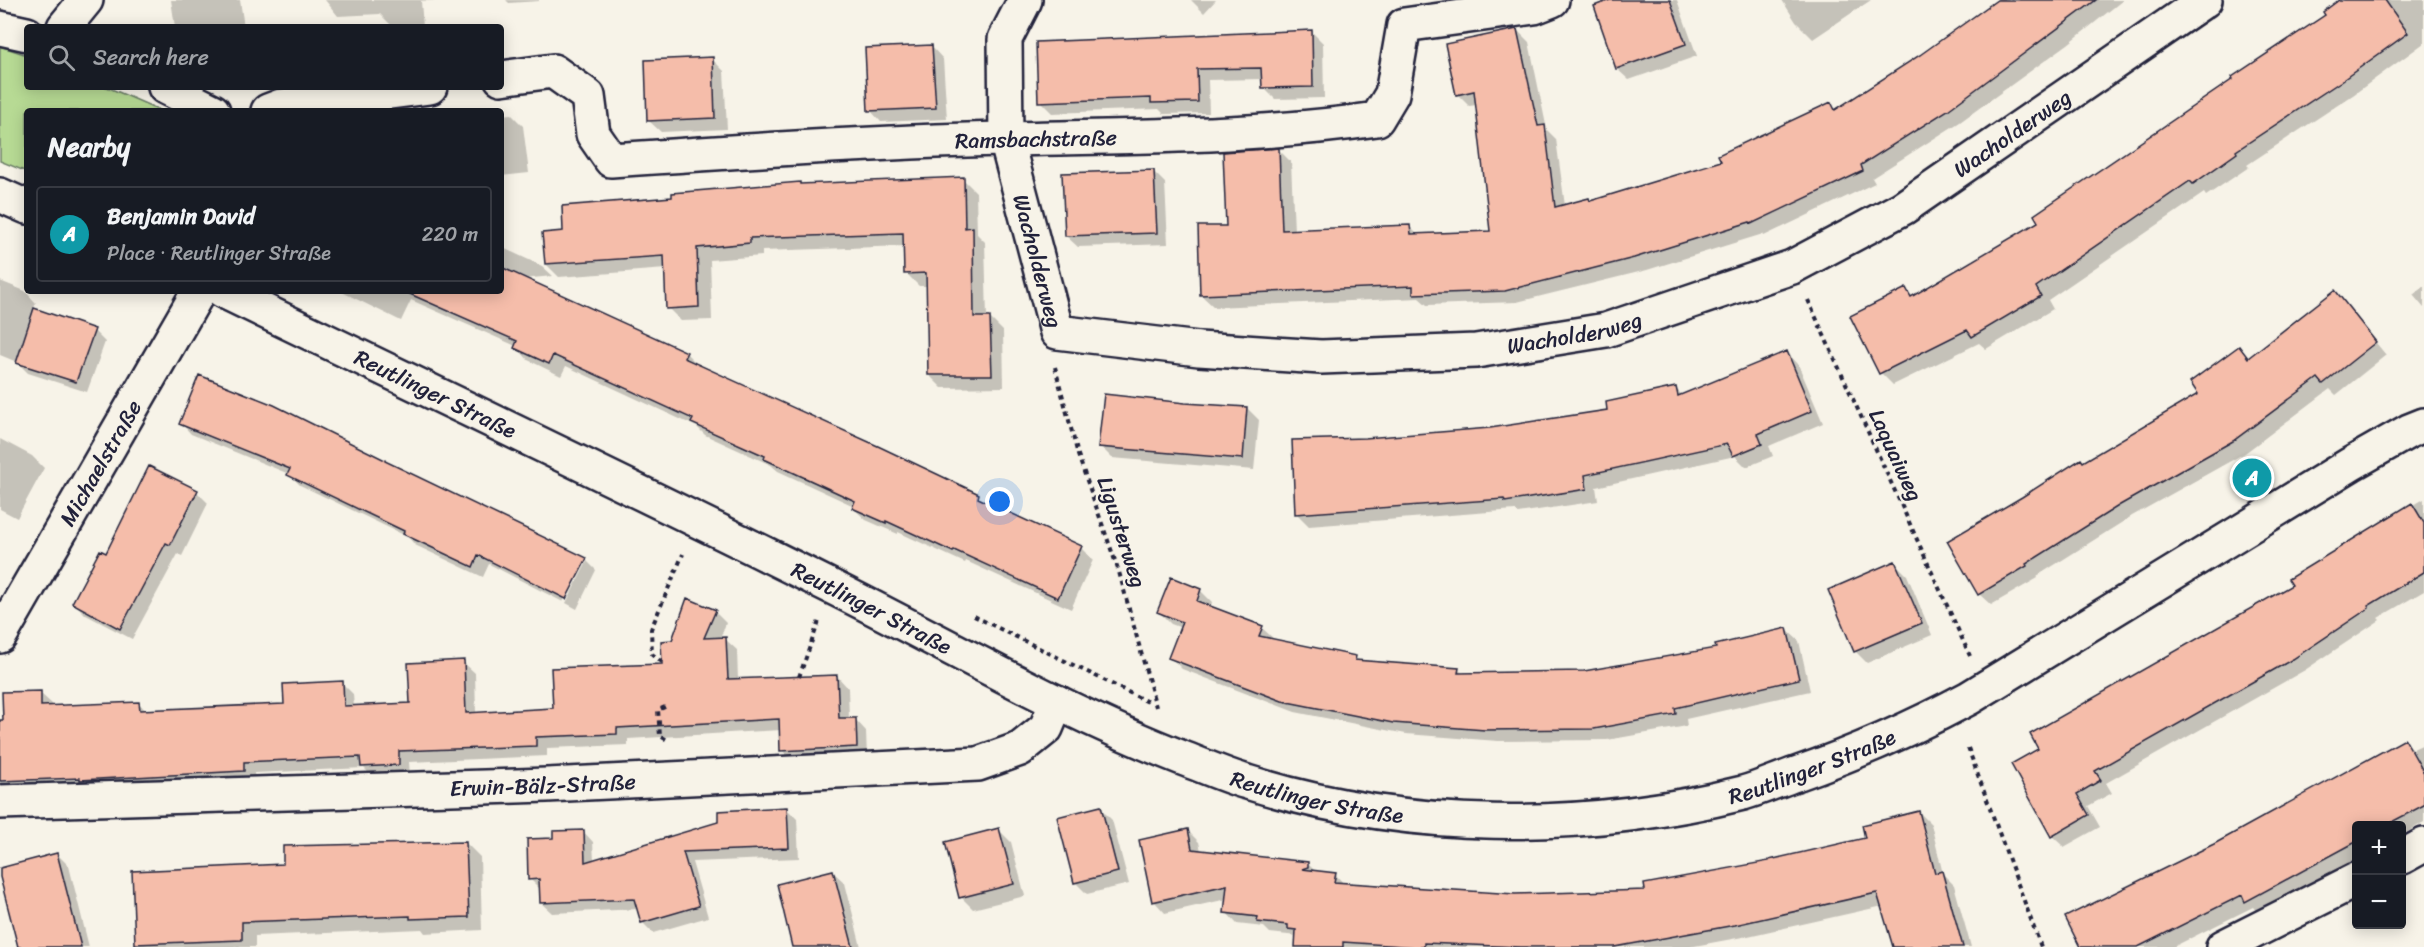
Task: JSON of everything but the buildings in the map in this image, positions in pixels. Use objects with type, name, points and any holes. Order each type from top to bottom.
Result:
[{"type":"street","points":[[66,24],[86,0]]},
{"type":"street","name":"Wacholderweg","points":[[1025,0],[1005,39],[1005,139],[1057,332],[1199,349],[1321,357],[1476,351],[1606,330],[1792,267],[1903,208],[2205,0]]},
{"type":"street","name":"Ramsbachstraße","points":[[504,78],[553,71],[588,96],[593,134],[611,160],[863,143],[1204,136],[1325,126],[1377,119],[1392,94],[1404,25],[1534,8],[1552,0]]},
{"type":"street","points":[[0,28],[24,33]]},
{"type":"street","points":[[171,90],[207,108]]},
{"type":"street","points":[[276,108],[406,90]]},
{"type":"street","points":[[0,195],[24,206]]},
{"type":"street","name":"Michaelstraße","points":[[0,636],[197,294]]},
{"type":"street","name":"Reutlinger Straße","points":[[230,294],[834,587],[996,673],[1140,741],[1245,782],[1346,808],[1446,819],[1537,821],[1643,812],[1745,792],[1848,755],[1914,727],[1951,708],[2351,464],[2424,425]]},
{"type":"street","name":"Erwin-Bälz-Straße","points":[[0,802],[547,785],[978,764],[1020,749],[1046,728],[1057,702]]},
{"type":"street","points":[[2406,855],[2424,845]]},
{"type":"street","points":[[2223,947],[2352,882]]},
{"type":"path","name":"Laquaiweg","points":[[1792,267],[1970,657]]},
{"type":"path","name":"Ligusterweg","points":[[1057,332],[1051,353],[1078,455],[1119,572],[1157,706],[1140,741]]},
{"type":"path","points":[[662,662],[652,654],[651,629],[697,520]]},
{"type":"path","points":[[799,677],[817,624],[834,587]]},
{"type":"path","points":[[660,736],[658,710],[664,707]]},
{"type":"path","points":[[1968,748],[2041,947]]},
{"type":"green space","points":[[0,46],[24,54],[24,90],[114,90],[155,108],[24,108],[24,171],[0,161]]},
{"type":"place","name":"Benjamin David","points":[[2252,478]]}]
